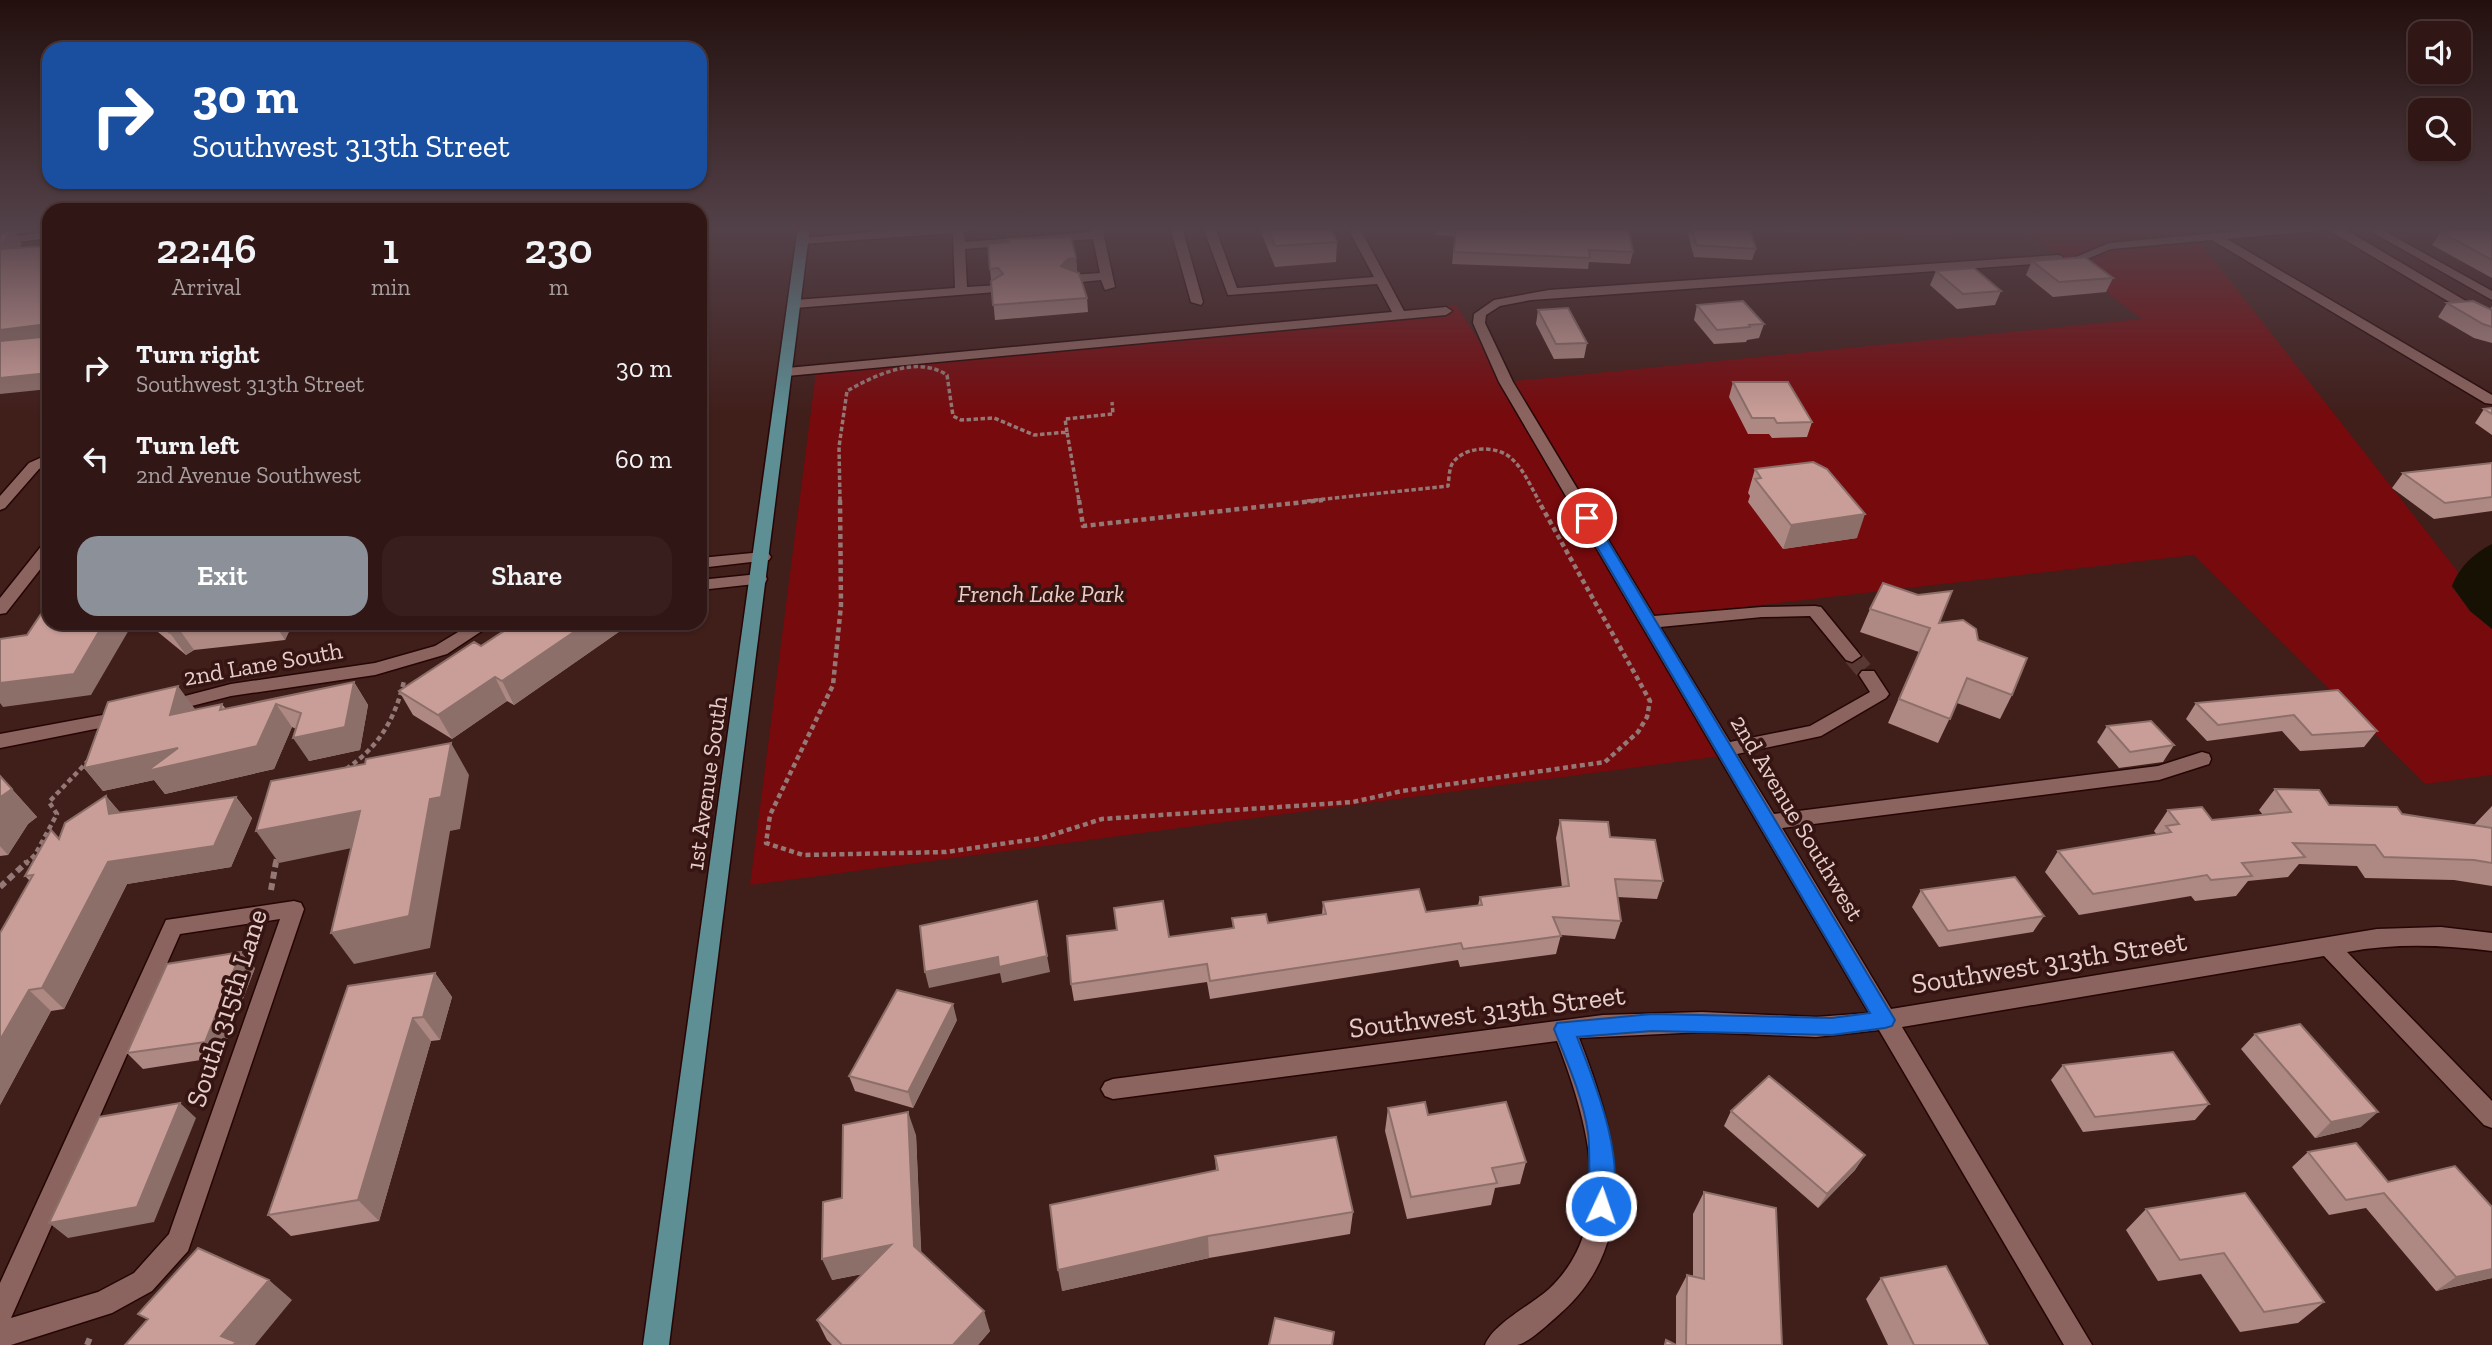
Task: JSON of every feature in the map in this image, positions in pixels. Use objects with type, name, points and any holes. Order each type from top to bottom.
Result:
[{"type":"main road","name":"1st Avenue South","points":[[656,1345],[797,290]]},
{"type":"street","points":[[795,304],[975,290]]},
{"type":"street","points":[[1194,290],[1197,302]]},
{"type":"street","points":[[1231,290],[1232,292],[1258,290]]},
{"type":"street","points":[[1387,290],[1400,316]]},
{"type":"street","name":"2nd Avenue Southwest","points":[[1615,290],[1497,303],[1480,314],[1480,328],[1506,382],[2079,1345]]},
{"type":"street","points":[[2304,290],[2490,400]]},
{"type":"street","points":[[2437,290],[2491,322]]},
{"type":"street","points":[[787,372],[1446,311]]},
{"type":"street","points":[[0,505],[34,466],[42,462]]},
{"type":"street","points":[[0,609],[42,556]]},
{"type":"street","points":[[707,562],[763,557]]},
{"type":"street","points":[[707,584],[759,579]]},
{"type":"street","points":[[1650,622],[1762,612],[1815,611],[1852,656]]},
{"type":"street","name":"2nd Lane South","points":[[0,741],[94,724],[231,690],[375,669],[441,650],[474,630]]},
{"type":"street","points":[[1726,750],[1815,731],[1880,694],[1868,675]]},
{"type":"street","points":[[1769,822],[2159,773],[2202,759]]},
{"type":"street","name":"South 315th Lane","points":[[0,1313],[173,926],[294,909],[179,1242],[143,1282],[103,1304],[0,1335]]},
{"type":"street","name":"Southwest 313th Street","points":[[1113,1089],[1564,1029],[1652,1023],[1832,1026],[1885,1020],[2328,946],[2420,936],[2492,942]]},
{"type":"street","points":[[2328,946],[2492,1117]]},
{"type":"street","points":[[1498,1345],[1571,1284],[1586,1261],[1598,1223],[1602,1188],[1598,1130],[1591,1098],[1564,1029]]},
{"type":"path","points":[[1067,432],[1034,435],[993,418],[961,420],[953,416],[947,375],[938,369],[921,366],[895,370],[867,379],[847,391],[839,447],[841,605],[833,685],[770,815],[766,843],[803,855],[946,852],[1042,838],[1102,819],[1353,802],[1402,791],[1605,762],[1622,752],[1650,709],[1645,688],[1527,480],[1509,456],[1487,449],[1461,456],[1451,468],[1448,486],[1083,526],[1065,419],[1113,414],[1112,402]]},
{"type":"path","points":[[339,774],[380,741],[392,724],[406,660]]},
{"type":"path","points":[[0,887],[35,855],[57,814],[49,802],[94,754]]},
{"type":"path","points":[[268,911],[279,843]]},
{"type":"green space","name":"French Lake Park","points":[[2103,290],[2237,290],[2458,572],[2452,587],[2470,611],[2492,629],[2492,775],[2425,784],[2194,555],[1648,618],[1729,755],[750,885],[817,364],[1456,305],[1506,382],[2142,319]]},
{"type":"shaded area","points":[[2492,544],[2492,629],[2470,611],[2452,586],[2468,561]]},
{"type":"building","points":[[0,290],[42,290],[42,374],[0,378],[0,341],[41,337],[39,325],[0,330]]},
{"type":"building","points":[[992,290],[1084,290],[1087,298],[993,305]]},
{"type":"building","points":[[1958,290],[2001,291],[1963,294]]},
{"type":"building","points":[[1743,301],[1764,324],[1717,330],[1697,305]]},
{"type":"building","points":[[2473,301],[2492,310],[2492,327],[2447,303]]},
{"type":"building","points":[[1568,308],[1587,343],[1556,344],[1538,310]]},
{"type":"building","points":[[1733,382],[1788,382],[1812,422],[1777,423],[1774,418],[1752,418]]},
{"type":"building","points":[[1813,462],[1827,469],[1865,514],[1791,525],[1755,479],[1761,478],[1755,469]]},
{"type":"building","points":[[2492,463],[2492,497],[2445,503],[2403,473]]},
{"type":"building","points":[[1883,583],[1918,595],[1952,591],[1939,623],[1963,620],[1976,629],[1978,640],[2027,658],[2012,695],[1967,678],[1950,719],[1899,699],[1930,628],[1870,609]]},
{"type":"building","points":[[42,612],[42,630],[100,630],[74,674],[0,683],[0,639],[27,635]]},
{"type":"building","points":[[505,630],[577,630],[502,681],[495,677],[438,715],[399,691],[474,642],[481,646]]},
{"type":"building","points":[[354,682],[345,727],[293,738],[301,713],[276,704],[257,746],[147,771],[178,748],[84,768],[108,702],[178,686],[170,715],[222,704],[220,710]]},
{"type":"building","points":[[2338,690],[2377,731],[2312,735],[2294,715],[2218,725],[2196,703]]},
{"type":"building","points":[[2151,721],[2174,745],[2130,752],[2107,726]]},
{"type":"building","points":[[451,743],[441,797],[430,799],[409,916],[331,933],[360,811],[256,831],[271,781],[365,764],[366,759]]},
{"type":"building","points":[[0,776],[12,789],[0,799]]},
{"type":"building","points":[[2275,789],[2319,790],[2329,805],[2397,807],[2402,814],[2492,828],[2492,863],[2384,857],[2375,845],[2293,843],[2305,857],[2242,863],[2252,876],[2211,880],[2207,875],[2093,894],[2058,851],[2171,832],[2166,826],[2179,824],[2168,810],[2202,807],[2212,820],[2291,812]]},
{"type":"building","points":[[106,796],[109,814],[236,797],[214,846],[108,862],[42,988],[29,990],[0,1040],[0,933],[33,875],[25,876],[51,830],[59,839],[65,823]]},
{"type":"building","points":[[1560,820],[1608,822],[1610,837],[1655,840],[1663,881],[1615,879],[1621,921],[1553,917],[1561,936],[1463,949],[1461,943],[1210,981],[1207,964],[1071,984],[1067,936],[1117,930],[1114,908],[1163,901],[1169,937],[1234,928],[1232,918],[1266,914],[1268,923],[1326,914],[1323,902],[1419,889],[1426,912],[1482,905],[1480,897],[1569,886]]},
{"type":"building","points":[[2015,877],[2044,916],[1948,931],[1921,890]]},
{"type":"building","points":[[1037,901],[1047,956],[999,967],[998,957],[925,972],[920,926]]},
{"type":"building","points":[[241,952],[205,1042],[127,1053],[167,964]]},
{"type":"building","points":[[435,973],[423,1017],[413,1018],[358,1200],[268,1215],[348,986]]},
{"type":"building","points":[[897,990],[953,1004],[908,1092],[849,1076]]},
{"type":"building","points":[[2300,1024],[2378,1112],[2331,1122],[2255,1034]]},
{"type":"building","points":[[2173,1052],[2209,1104],[2095,1117],[2063,1065]]},
{"type":"building","points":[[1769,1076],[1865,1155],[1827,1194],[1731,1111]]},
{"type":"building","points":[[1425,1102],[1428,1115],[1506,1102],[1526,1162],[1492,1168],[1497,1183],[1411,1197],[1388,1108]]},
{"type":"building","points":[[180,1103],[137,1207],[49,1223],[99,1117]]},
{"type":"building","points":[[908,1112],[914,1246],[984,1311],[953,1345],[842,1345],[817,1320],[891,1245],[822,1259],[823,1202],[842,1198],[843,1125]]},
{"type":"building","points":[[1336,1137],[1353,1212],[1208,1236],[1058,1270],[1050,1205],[1218,1170],[1215,1156]]},
{"type":"building","points":[[2356,1143],[2388,1182],[2455,1166],[2492,1207],[2492,1269],[2456,1277],[2384,1193],[2346,1200],[2308,1152]]},
{"type":"building","points":[[1704,1192],[1776,1208],[1782,1345],[1686,1345],[1687,1275],[1704,1279]]},
{"type":"building","points":[[2245,1193],[2324,1302],[2264,1312],[2224,1253],[2180,1260],[2146,1209]]},
{"type":"building","points":[[198,1248],[269,1280],[221,1336],[236,1342],[233,1345],[125,1345],[148,1319],[138,1314]]},
{"type":"building","points":[[1946,1266],[1988,1345],[1914,1345],[1881,1278]]},
{"type":"building","points":[[1275,1318],[1334,1332],[1332,1345],[1269,1345]]},
{"type":"tunnel","points":[[1852,656],[1868,675]]},
{"type":"route","points":[[1587,518],[1885,1020],[1816,1027],[1652,1023],[1603,1024],[1564,1029],[1591,1098],[1598,1130],[1602,1169],[1601,1206]]}]
